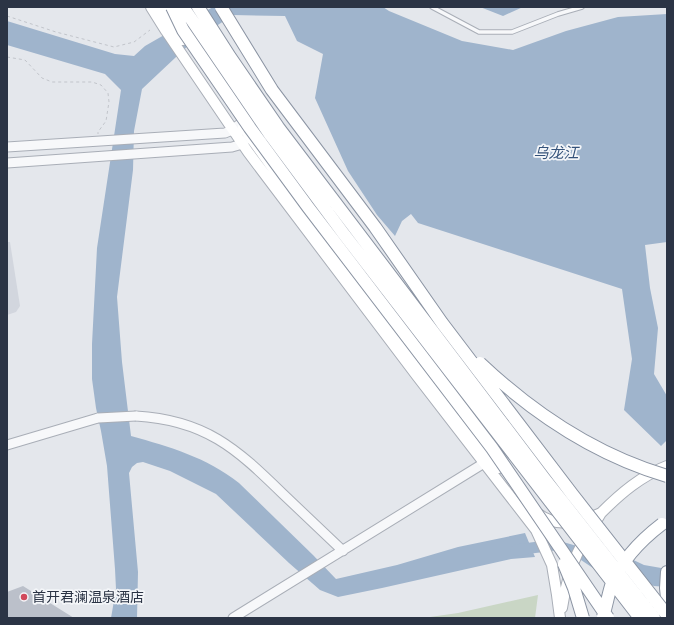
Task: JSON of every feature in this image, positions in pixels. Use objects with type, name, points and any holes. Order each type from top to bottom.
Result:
[{"type":"highway","points":[[172,7],[183,30],[280,169],[492,448],[608,618]]},
{"type":"highway","points":[[183,7],[271,136],[343,233],[640,618]]},
{"type":"highway","points":[[198,7],[230,57],[316,177],[544,478],[654,618]]},
{"type":"highway","points":[[221,7],[272,90],[375,227],[442,323],[572,494],[667,614]]},
{"type":"highway","points":[[442,323],[491,373],[530,406],[550,420],[610,454],[649,471],[667,476]]},
{"type":"highway","points":[[603,618],[611,587],[625,561],[644,540],[667,521]]},
{"type":"highway","points":[[549,533],[568,571],[584,618]]},
{"type":"highway","points":[[667,572],[667,598]]},
{"type":"main road","points":[[151,7],[169,28],[236,127],[324,239],[488,460],[536,530],[552,565],[560,618]]},
{"type":"main road","points":[[162,7],[169,28]]},
{"type":"main road","points":[[488,460],[532,509],[542,517],[553,522],[565,524],[586,520],[601,513]]},
{"type":"main road","points":[[560,618],[570,572],[582,543],[601,513],[634,483],[667,466]]},
{"type":"street","points":[[7,147],[225,133],[236,127]]},
{"type":"street","points":[[7,163],[232,147],[246,140]]},
{"type":"street","points":[[7,445],[98,418],[136,416],[156,418],[183,424],[209,434],[226,444],[255,466],[343,551]]},
{"type":"street","points":[[234,618],[488,460]]},
{"type":"lane","points":[[432,7],[479,32],[512,32],[558,14],[582,7]]},
{"type":"path","points":[[7,16],[56,32],[114,47],[134,42],[150,30]]},
{"type":"path","points":[[7,57],[25,60],[42,78],[52,82],[92,82],[100,85],[108,94],[109,102],[106,121],[98,132],[98,141]]},
{"type":"shaded area","points":[[7,242],[10,242],[20,306],[16,312],[7,315]]},
{"type":"green space","points":[[538,595],[535,618],[423,618],[458,613]]},
{"type":"water","name":"乌龙江","points":[[213,7],[383,7],[389,11],[462,41],[513,50],[566,31],[618,17],[667,14],[667,242],[645,245],[650,288],[658,328],[654,374],[667,396],[667,440],[661,446],[624,410],[632,359],[622,289],[418,223],[411,214],[402,221],[395,236],[377,215],[348,171],[315,98],[323,54],[297,41],[285,16],[233,15],[192,42],[142,89],[134,131],[133,170],[117,297],[122,362],[131,436],[160,444],[201,460],[214,466],[239,483],[336,579],[397,565],[458,547],[525,533],[535,557],[511,559],[338,597],[320,590],[216,494],[170,471],[143,462],[137,463],[132,467],[129,473],[138,572],[137,618],[111,618],[116,589],[115,569],[107,466],[92,379],[92,344],[97,248],[121,90],[105,74],[7,45],[7,21],[115,54],[134,56],[145,46]]},
{"type":"water","points":[[480,7],[523,7],[503,16]]},
{"type":"water","points":[[594,544],[608,548],[644,565],[667,569],[667,587],[654,586],[622,573],[593,568],[578,558]]},
{"type":"building","name":"首开君澜温泉酒店","points":[[23,586],[74,618],[7,618],[7,592]]},
{"type":"waterway","points":[[516,550],[554,545],[588,555]]},
{"type":"place","name":"首开君澜温泉酒店","points":[[24,597]]}]
